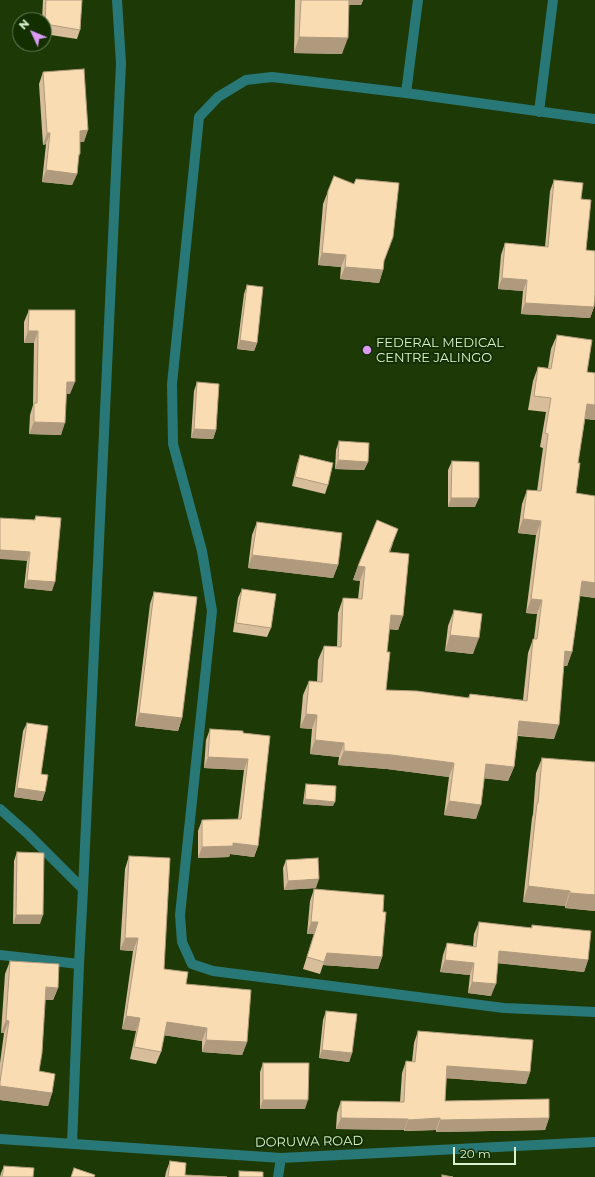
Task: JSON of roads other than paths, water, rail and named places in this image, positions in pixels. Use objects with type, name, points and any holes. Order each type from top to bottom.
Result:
[{"type":"street","points":[[72,1144],[79,964],[121,71],[117,0]]},
{"type":"street","points":[[406,93],[418,0]]},
{"type":"street","points":[[539,112],[553,0]]},
{"type":"street","points":[[595,119],[406,93],[272,77],[246,80],[218,97],[199,117],[172,384],[172,444],[202,551],[212,611],[180,915],[182,942],[192,964],[213,971],[504,1008],[595,1012]]},
{"type":"street","points":[[0,809],[27,833],[83,889]]},
{"type":"street","points":[[0,955],[79,964]]},
{"type":"street","name":"DORUWA ROAD","points":[[0,1139],[281,1158],[595,1142]]},
{"type":"street","points":[[278,1177],[281,1158]]},
{"type":"place","name":"FEDERAL MEDICAL CENTRE JALINGO","points":[[367,350]]}]
